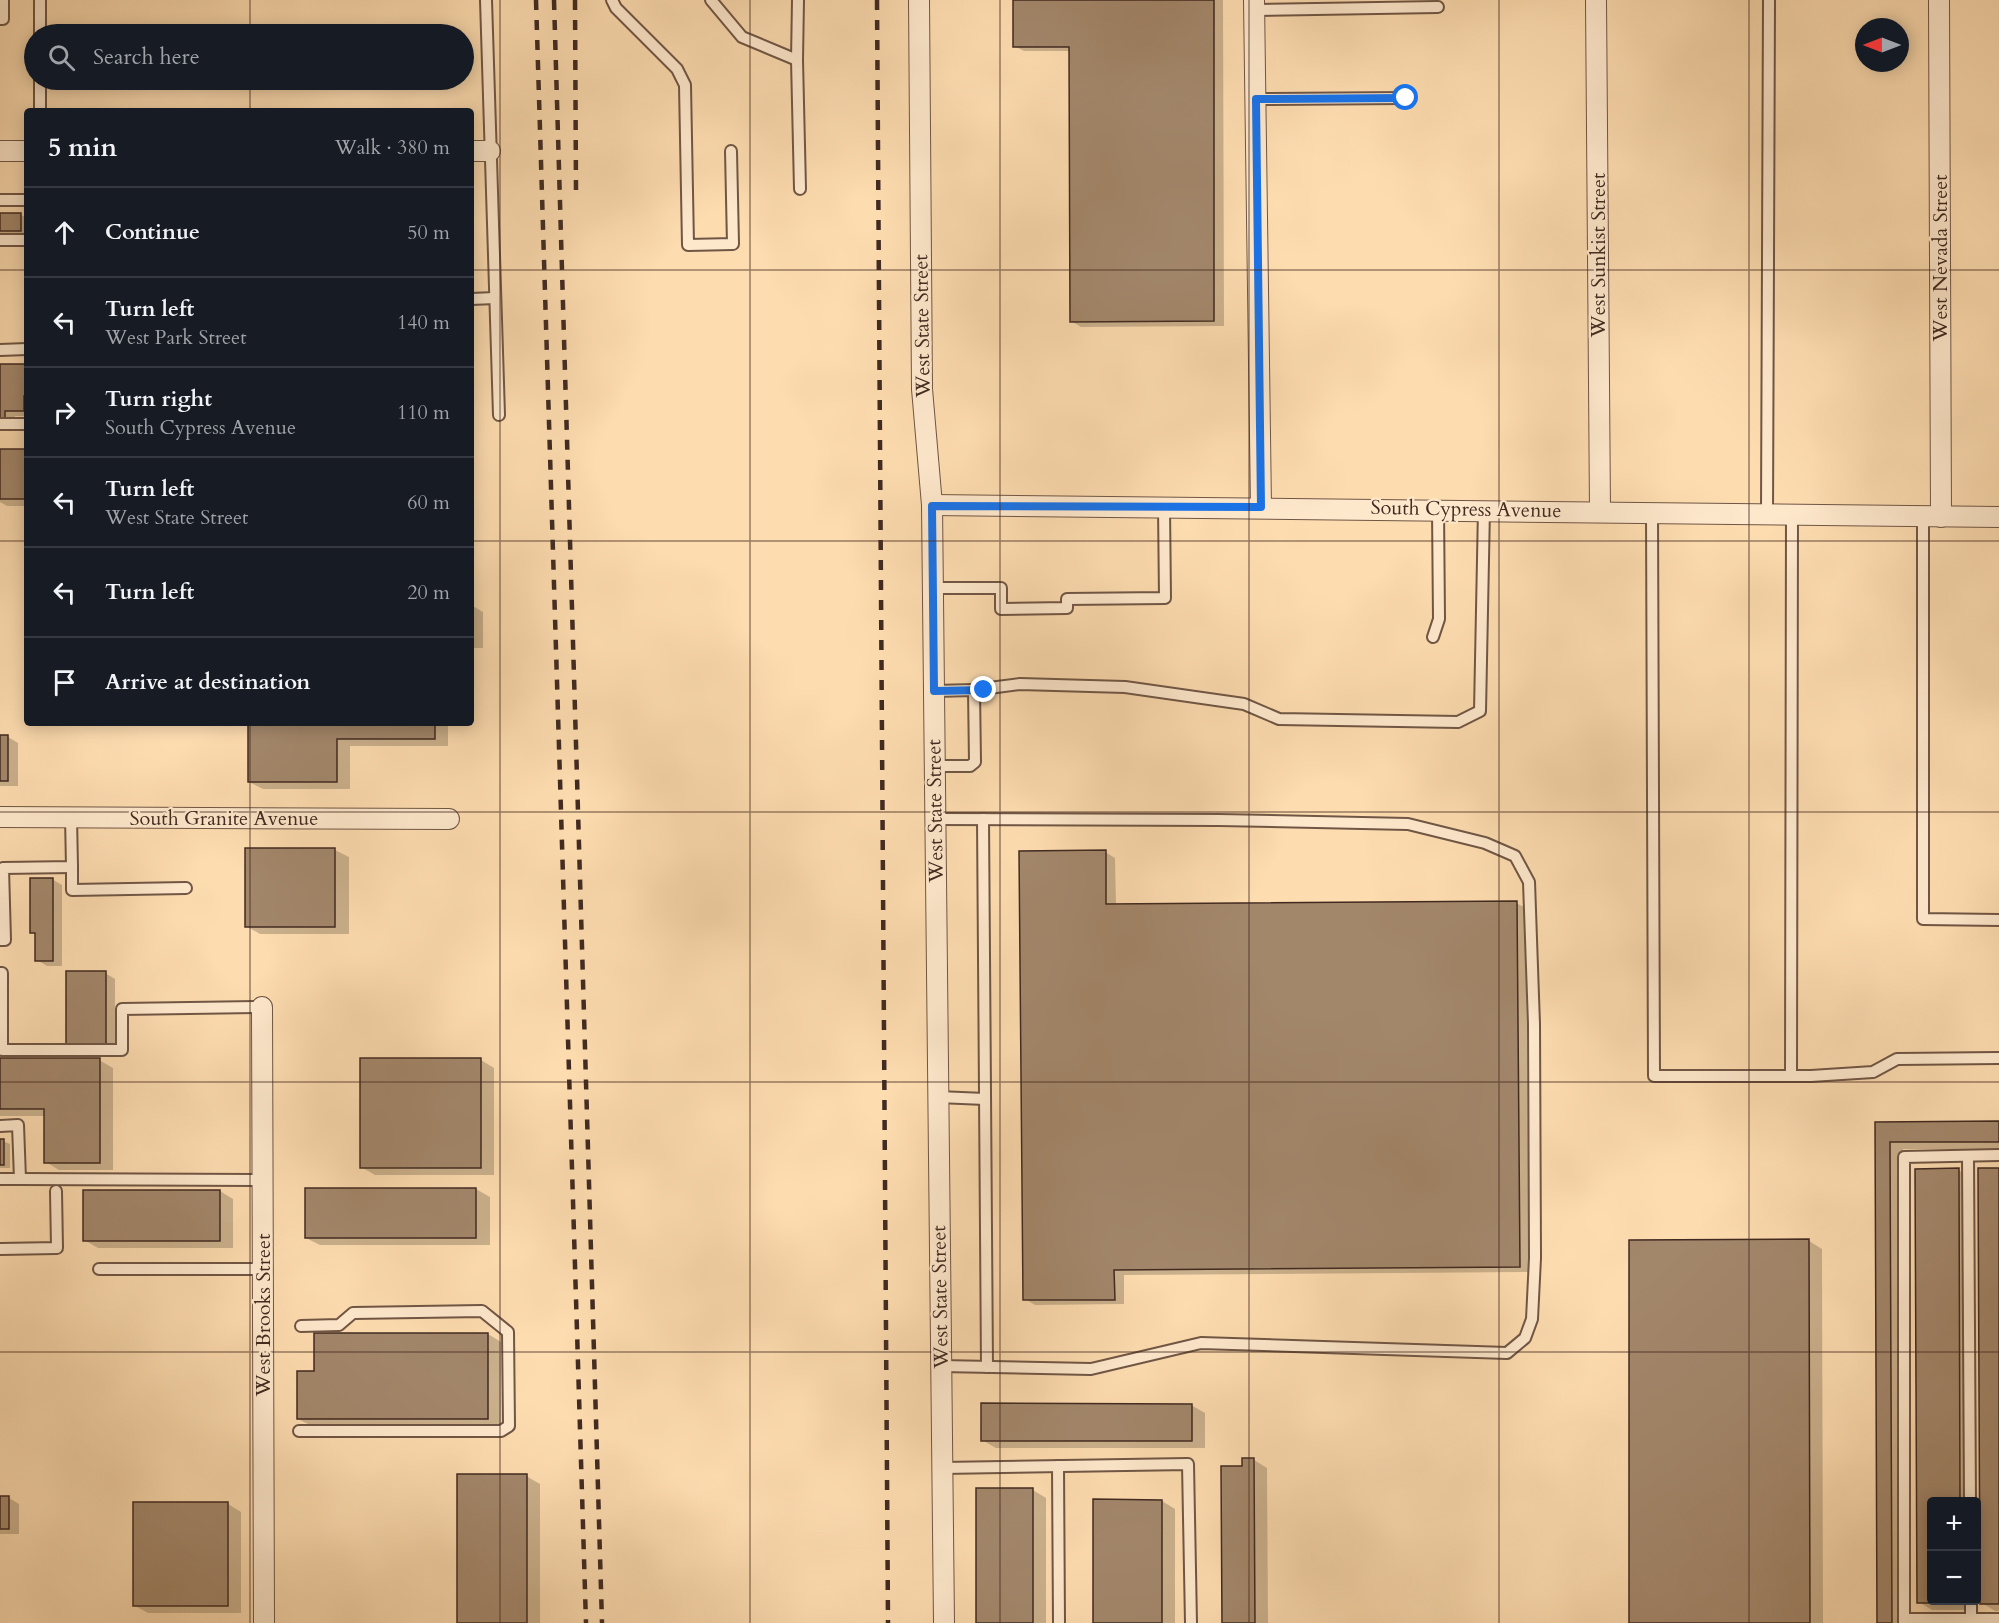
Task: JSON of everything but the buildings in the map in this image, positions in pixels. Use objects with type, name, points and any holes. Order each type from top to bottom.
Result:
[{"type":"street","name":"West State Street","points":[[919,0],[922,389],[932,506],[944,1623]]},
{"type":"street","name":"West Sunkist Street","points":[[1596,0],[1600,511]]},
{"type":"street","name":"West Nevada Street","points":[[1932,517],[1939,0]]},
{"type":"street","points":[[1254,5],[1261,507]]},
{"type":"street","points":[[0,151],[24,151]]},
{"type":"street","name":"South Cypress Avenue","points":[[932,506],[1484,509],[1999,517]]},
{"type":"street","name":"South Granite Avenue","points":[[0,817],[449,819]]},
{"type":"street","name":"West Brooks Street","points":[[262,1007],[264,1623]]},
{"type":"lane","points":[[0,19],[3,19],[3,0]]},
{"type":"lane","points":[[40,0],[40,24]]},
{"type":"lane","points":[[486,0],[481,151],[495,298],[499,415]]},
{"type":"lane","points":[[612,0],[616,8],[677,69],[685,85],[688,245],[733,244],[731,151]]},
{"type":"lane","points":[[711,0],[742,37],[796,60]]},
{"type":"lane","points":[[798,0],[796,60],[800,189]]},
{"type":"lane","points":[[1767,514],[1769,0]]},
{"type":"lane","points":[[1254,5],[1438,7]]},
{"type":"lane","points":[[40,90],[40,108]]},
{"type":"lane","points":[[1256,99],[1406,98]]},
{"type":"lane","points":[[0,200],[24,200]]},
{"type":"lane","points":[[0,240],[24,240]]},
{"type":"lane","points":[[474,298],[495,298]]},
{"type":"lane","points":[[0,350],[24,349]]},
{"type":"lane","points":[[0,424],[24,424]]},
{"type":"lane","points":[[933,588],[1001,588],[1001,609],[1067,608],[1067,599],[1165,598],[1164,507]]},
{"type":"lane","points":[[1433,637],[1439,620],[1438,509]]},
{"type":"lane","points":[[934,691],[974,690],[1020,684],[1125,687],[1244,704],[1279,720],[1458,722],[1480,711],[1484,509]]},
{"type":"lane","points":[[1652,512],[1654,1076],[1791,1076],[1873,1072],[1897,1059],[1999,1058]]},
{"type":"lane","points":[[1791,1076],[1792,514]]},
{"type":"lane","points":[[1932,517],[1923,919],[1999,920]]},
{"type":"lane","points":[[935,765],[970,766],[975,762],[974,690]]},
{"type":"lane","points":[[71,817],[72,890],[186,888]]},
{"type":"lane","points":[[935,819],[1219,820],[1408,824],[1485,843],[1515,856],[1529,882],[1534,1048],[1535,1258],[1532,1319],[1525,1338],[1508,1353],[1202,1343],[1091,1369],[941,1366]]},
{"type":"lane","points":[[983,819],[987,1367]]},
{"type":"lane","points":[[0,940],[5,940],[2,868],[72,867]]},
{"type":"lane","points":[[0,974],[2,973],[2,1050],[122,1050],[122,1009],[262,1007]]},
{"type":"lane","points":[[938,1097],[985,1099]]},
{"type":"lane","points":[[0,1126],[18,1125],[20,1179]]},
{"type":"lane","points":[[1999,1155],[1904,1157],[1904,1621],[1999,1619]]},
{"type":"lane","points":[[1968,1156],[1970,1497]]},
{"type":"lane","points":[[0,1179],[263,1180]]},
{"type":"lane","points":[[0,1250],[57,1248],[56,1191]]},
{"type":"lane","points":[[99,1269],[263,1269]]},
{"type":"lane","points":[[299,1431],[501,1431],[509,1426],[508,1332],[482,1311],[352,1313],[339,1325],[301,1326]]},
{"type":"lane","points":[[942,1467],[1188,1464],[1191,1623]]},
{"type":"lane","points":[[1058,1466],[1059,1623]]},
{"type":"lane","points":[[1971,1605],[1971,1619]]},
{"type":"railway","points":[[536,0],[586,1623]]},
{"type":"railway","points":[[554,0],[602,1623]]},
{"type":"railway","points":[[575,0],[576,192]]},
{"type":"railway","points":[[877,0],[888,1623]]},
{"type":"route","points":[[984,690],[934,691],[932,506],[1261,507],[1256,99],[1406,98]]}]
